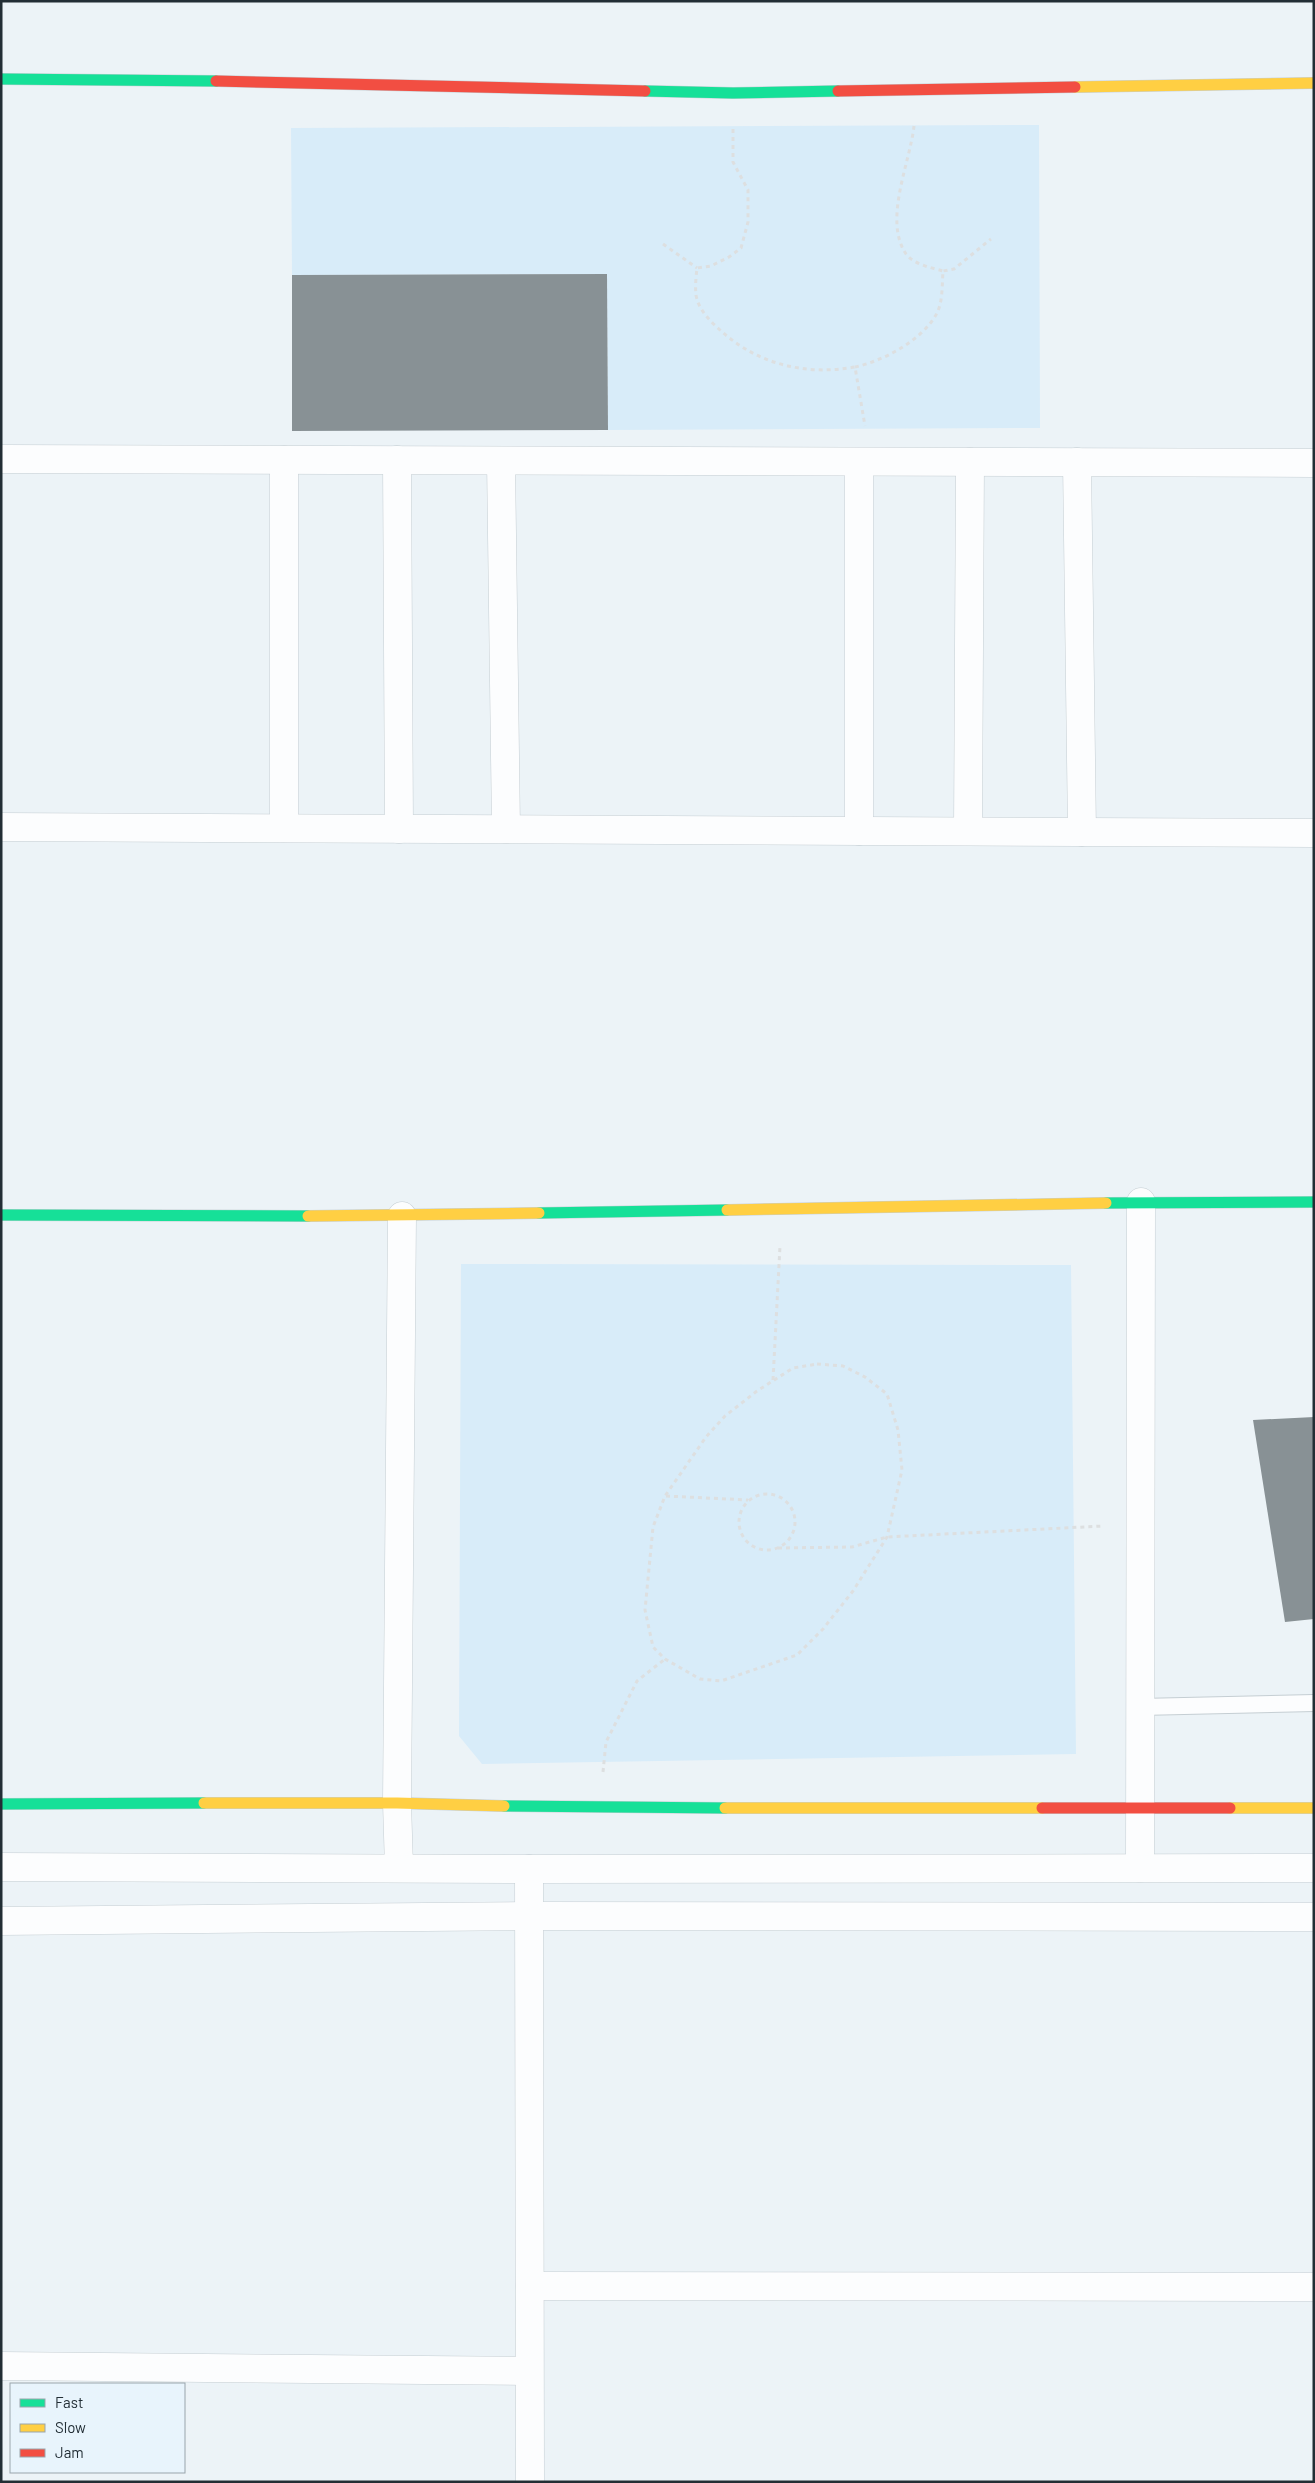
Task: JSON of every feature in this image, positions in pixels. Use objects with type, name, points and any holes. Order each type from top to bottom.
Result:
[{"type":"street","points":[[1,79],[188,80],[733,93],[1314,83]]},
{"type":"street","points":[[1,459],[1314,463]]},
{"type":"street","points":[[284,460],[284,828]]},
{"type":"street","points":[[397,460],[399,829]]},
{"type":"street","points":[[501,461],[506,830]]},
{"type":"street","points":[[858,831],[862,462]]},
{"type":"street","points":[[968,831],[970,462]]},
{"type":"street","points":[[1077,462],[1082,832]]},
{"type":"street","points":[[1,827],[1314,833]]},
{"type":"street","points":[[1,1227],[1,1215],[402,1216],[782,1207],[1141,1202],[1314,1202]]},
{"type":"street","points":[[1140,1868],[1141,1202]]},
{"type":"street","points":[[399,1868],[397,1803],[402,1216]]},
{"type":"street","points":[[1,1804],[397,1803],[603,1808],[1314,1808]]},
{"type":"street","points":[[1,1867],[529,1869],[1314,1868]]},
{"type":"street","points":[[529,1869],[530,2482]]},
{"type":"street","points":[[1,1920],[529,1916],[1314,1917]]},
{"type":"street","points":[[530,2286],[1314,2286]]},
{"type":"street","points":[[1,2366],[529,2371]]},
{"type":"lane","points":[[1140,1707],[1314,1704]]},
{"type":"path","points":[[914,90],[911,147],[897,207],[897,231],[906,255],[923,266],[943,271],[954,269],[991,240]]},
{"type":"path","points":[[662,244],[696,268],[711,266],[729,257],[741,248],[748,222],[748,190],[733,162],[733,93]]},
{"type":"path","points":[[696,268],[696,296],[703,311],[711,322],[734,342],[764,359],[785,366],[824,371],[874,363],[892,354],[924,329],[937,313],[943,271]]},
{"type":"path","points":[[855,367],[864,414],[862,462]]},
{"type":"path","points":[[773,1380],[782,1207]]},
{"type":"path","points":[[817,1364],[844,1366],[865,1377],[887,1394],[898,1430],[902,1470],[887,1537],[853,1591],[823,1629],[797,1655],[721,1681],[700,1679],[665,1659],[653,1647],[645,1610],[653,1527],[665,1496],[706,1437],[725,1416],[773,1380],[793,1368],[817,1364]]},
{"type":"path","points":[[665,1496],[748,1500],[758,1494],[771,1494],[783,1498],[791,1508],[795,1520],[793,1531],[788,1541],[778,1548]]},
{"type":"path","points":[[748,1500],[738,1525],[743,1538],[754,1547],[767,1550],[778,1548],[852,1547],[887,1537],[1142,1524]]},
{"type":"path","points":[[603,1808],[606,1742],[637,1681],[665,1659]]},
{"type":"shaded area","points":[[1039,125],[1040,428],[608,430],[607,274],[292,275],[291,128]]},
{"type":"shaded area","points":[[461,1264],[1071,1265],[1076,1754],[482,1764],[459,1736]]},
{"type":"building","points":[[607,274],[608,430],[292,431],[292,275]]},
{"type":"building","points":[[1314,1417],[1314,1619],[1285,1622],[1253,1420]]},
{"type":"traffic: fast","points":[[1,79],[216,81]]},
{"type":"traffic: fast","points":[[645,91],[733,93],[838,91]]},
{"type":"traffic: fast","points":[[1106,1203],[1314,1202]]},
{"type":"traffic: fast","points":[[539,1213],[727,1210]]},
{"type":"traffic: fast","points":[[1,1215],[308,1216]]},
{"type":"traffic: fast","points":[[1,1804],[204,1803]]},
{"type":"traffic: fast","points":[[504,1806],[725,1808]]},
{"type":"traffic: slow","points":[[1075,87],[1314,83]]},
{"type":"traffic: slow","points":[[727,1210],[1106,1203]]},
{"type":"traffic: slow","points":[[308,1216],[539,1213]]},
{"type":"traffic: slow","points":[[204,1803],[397,1803],[504,1806]]},
{"type":"traffic: slow","points":[[725,1808],[1042,1808]]},
{"type":"traffic: slow","points":[[1230,1808],[1314,1808]]},
{"type":"traffic: jam","points":[[216,81],[645,91]]},
{"type":"traffic: jam","points":[[838,91],[1075,87]]},
{"type":"traffic: jam","points":[[1042,1808],[1230,1808]]}]
